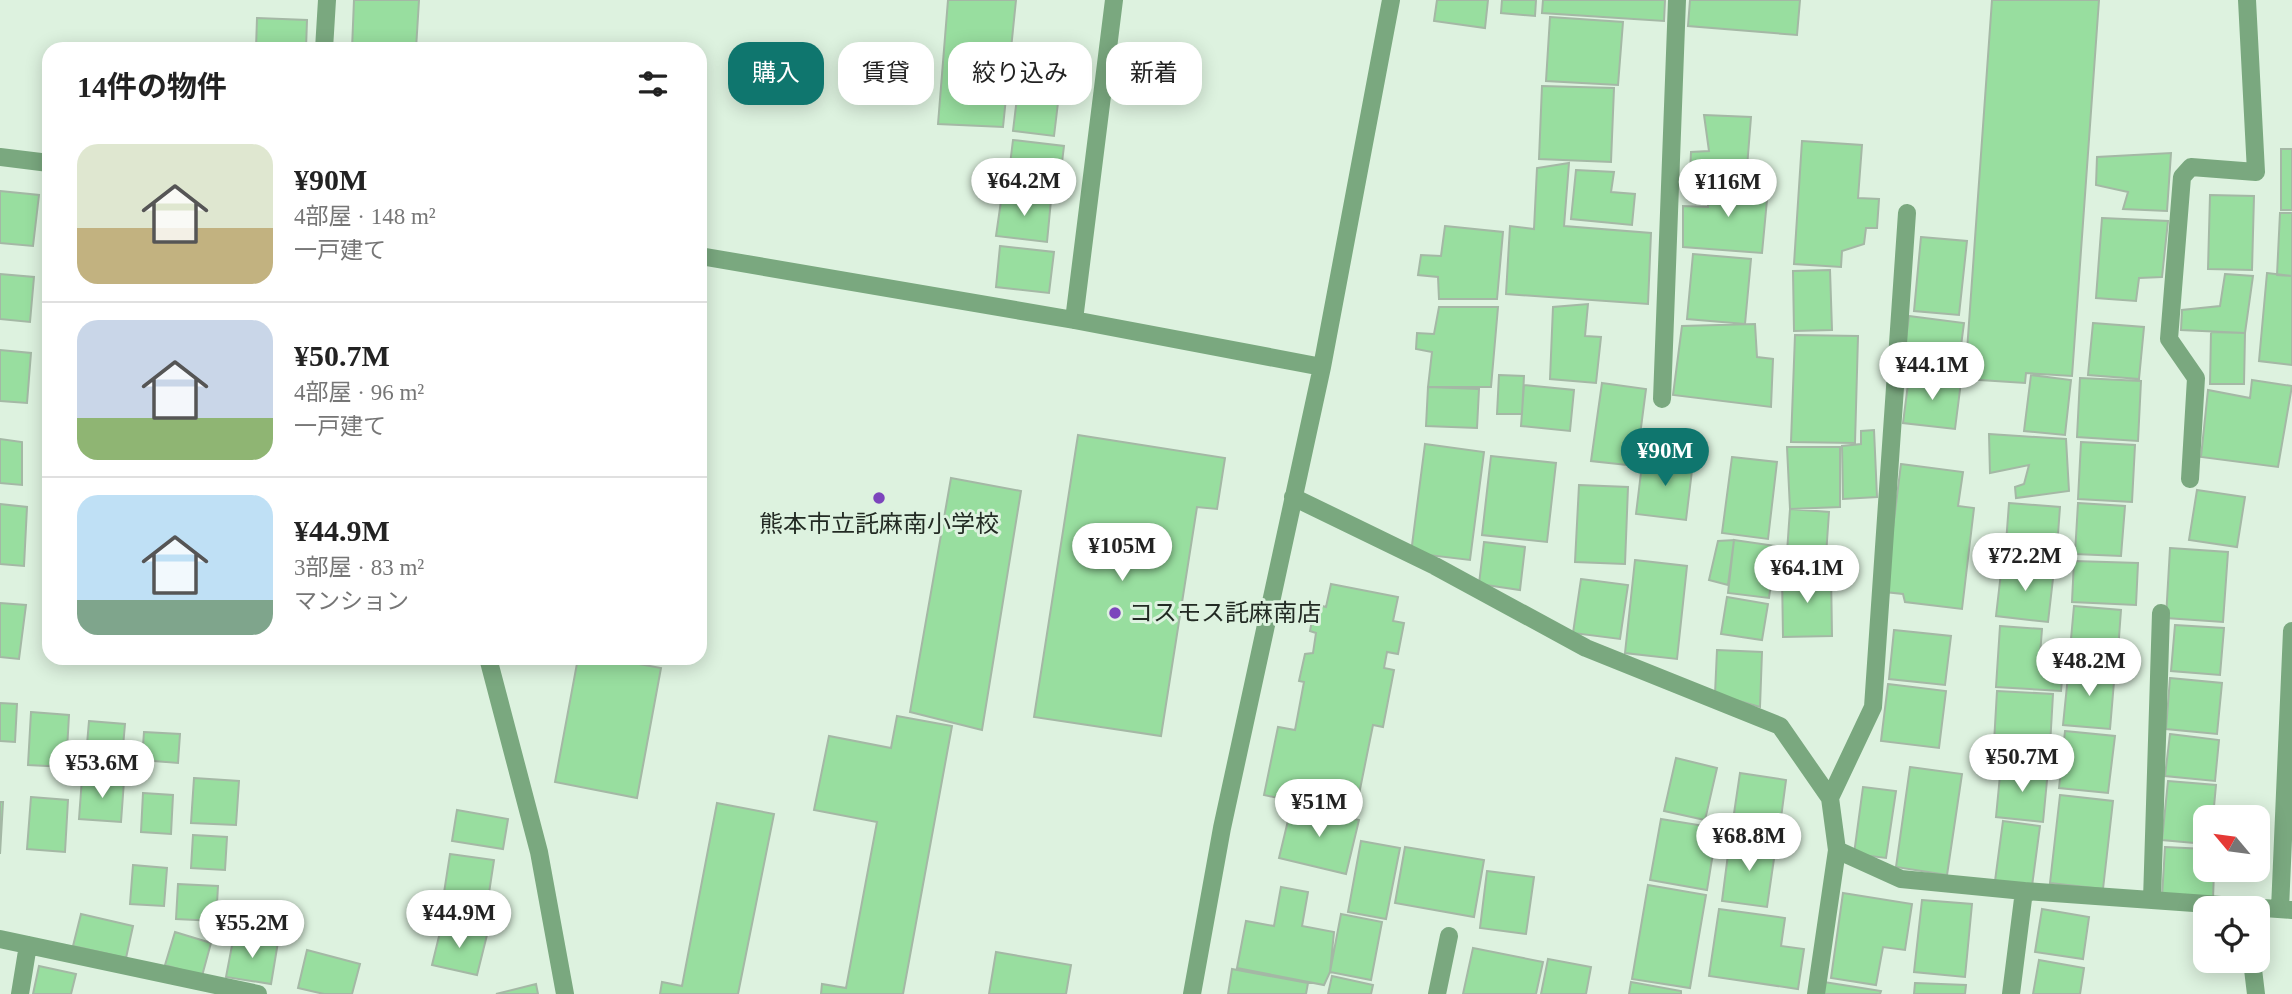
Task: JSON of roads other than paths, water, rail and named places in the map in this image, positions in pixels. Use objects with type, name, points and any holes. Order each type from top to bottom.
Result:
[{"type":"street","points":[[324,42],[327,0]]},
{"type":"street","points":[[1074,320],[1114,0]]},
{"type":"street","points":[[1192,994],[1222,828],[1322,367],[1391,0]]},
{"type":"street","points":[[1662,398],[1677,0]]},
{"type":"street","points":[[2190,479],[2196,378],[2169,339],[2182,177],[2191,167],[2256,172],[2247,0]]},
{"type":"street","points":[[0,157],[42,162]]},
{"type":"street","points":[[1830,798],[1873,707],[1907,213]]},
{"type":"street","points":[[707,258],[1074,320],[1322,367]]},
{"type":"street","points":[[1293,496],[1435,566],[1586,648],[1780,726],[1830,798],[1837,850],[1816,994]]},
{"type":"street","points":[[2152,900],[2161,613]]},
{"type":"street","points":[[2286,910],[2292,631]]},
{"type":"street","points":[[490,665],[539,852],[565,994]]},
{"type":"street","points":[[1837,850],[1901,879],[2193,904]]},
{"type":"street","points":[[2011,994],[2024,891]]},
{"type":"street","points":[[1437,994],[1449,936]]},
{"type":"street","points":[[0,939],[258,994]]},
{"type":"street","points":[[20,994],[28,945]]},
{"type":"street","points":[[2253,973],[2256,994]]},
{"type":"place","name":"熊本市立託麻南小学校","points":[[879,498]]},
{"type":"place","name":"コスモス託麻南店","points":[[1115,613]]}]
